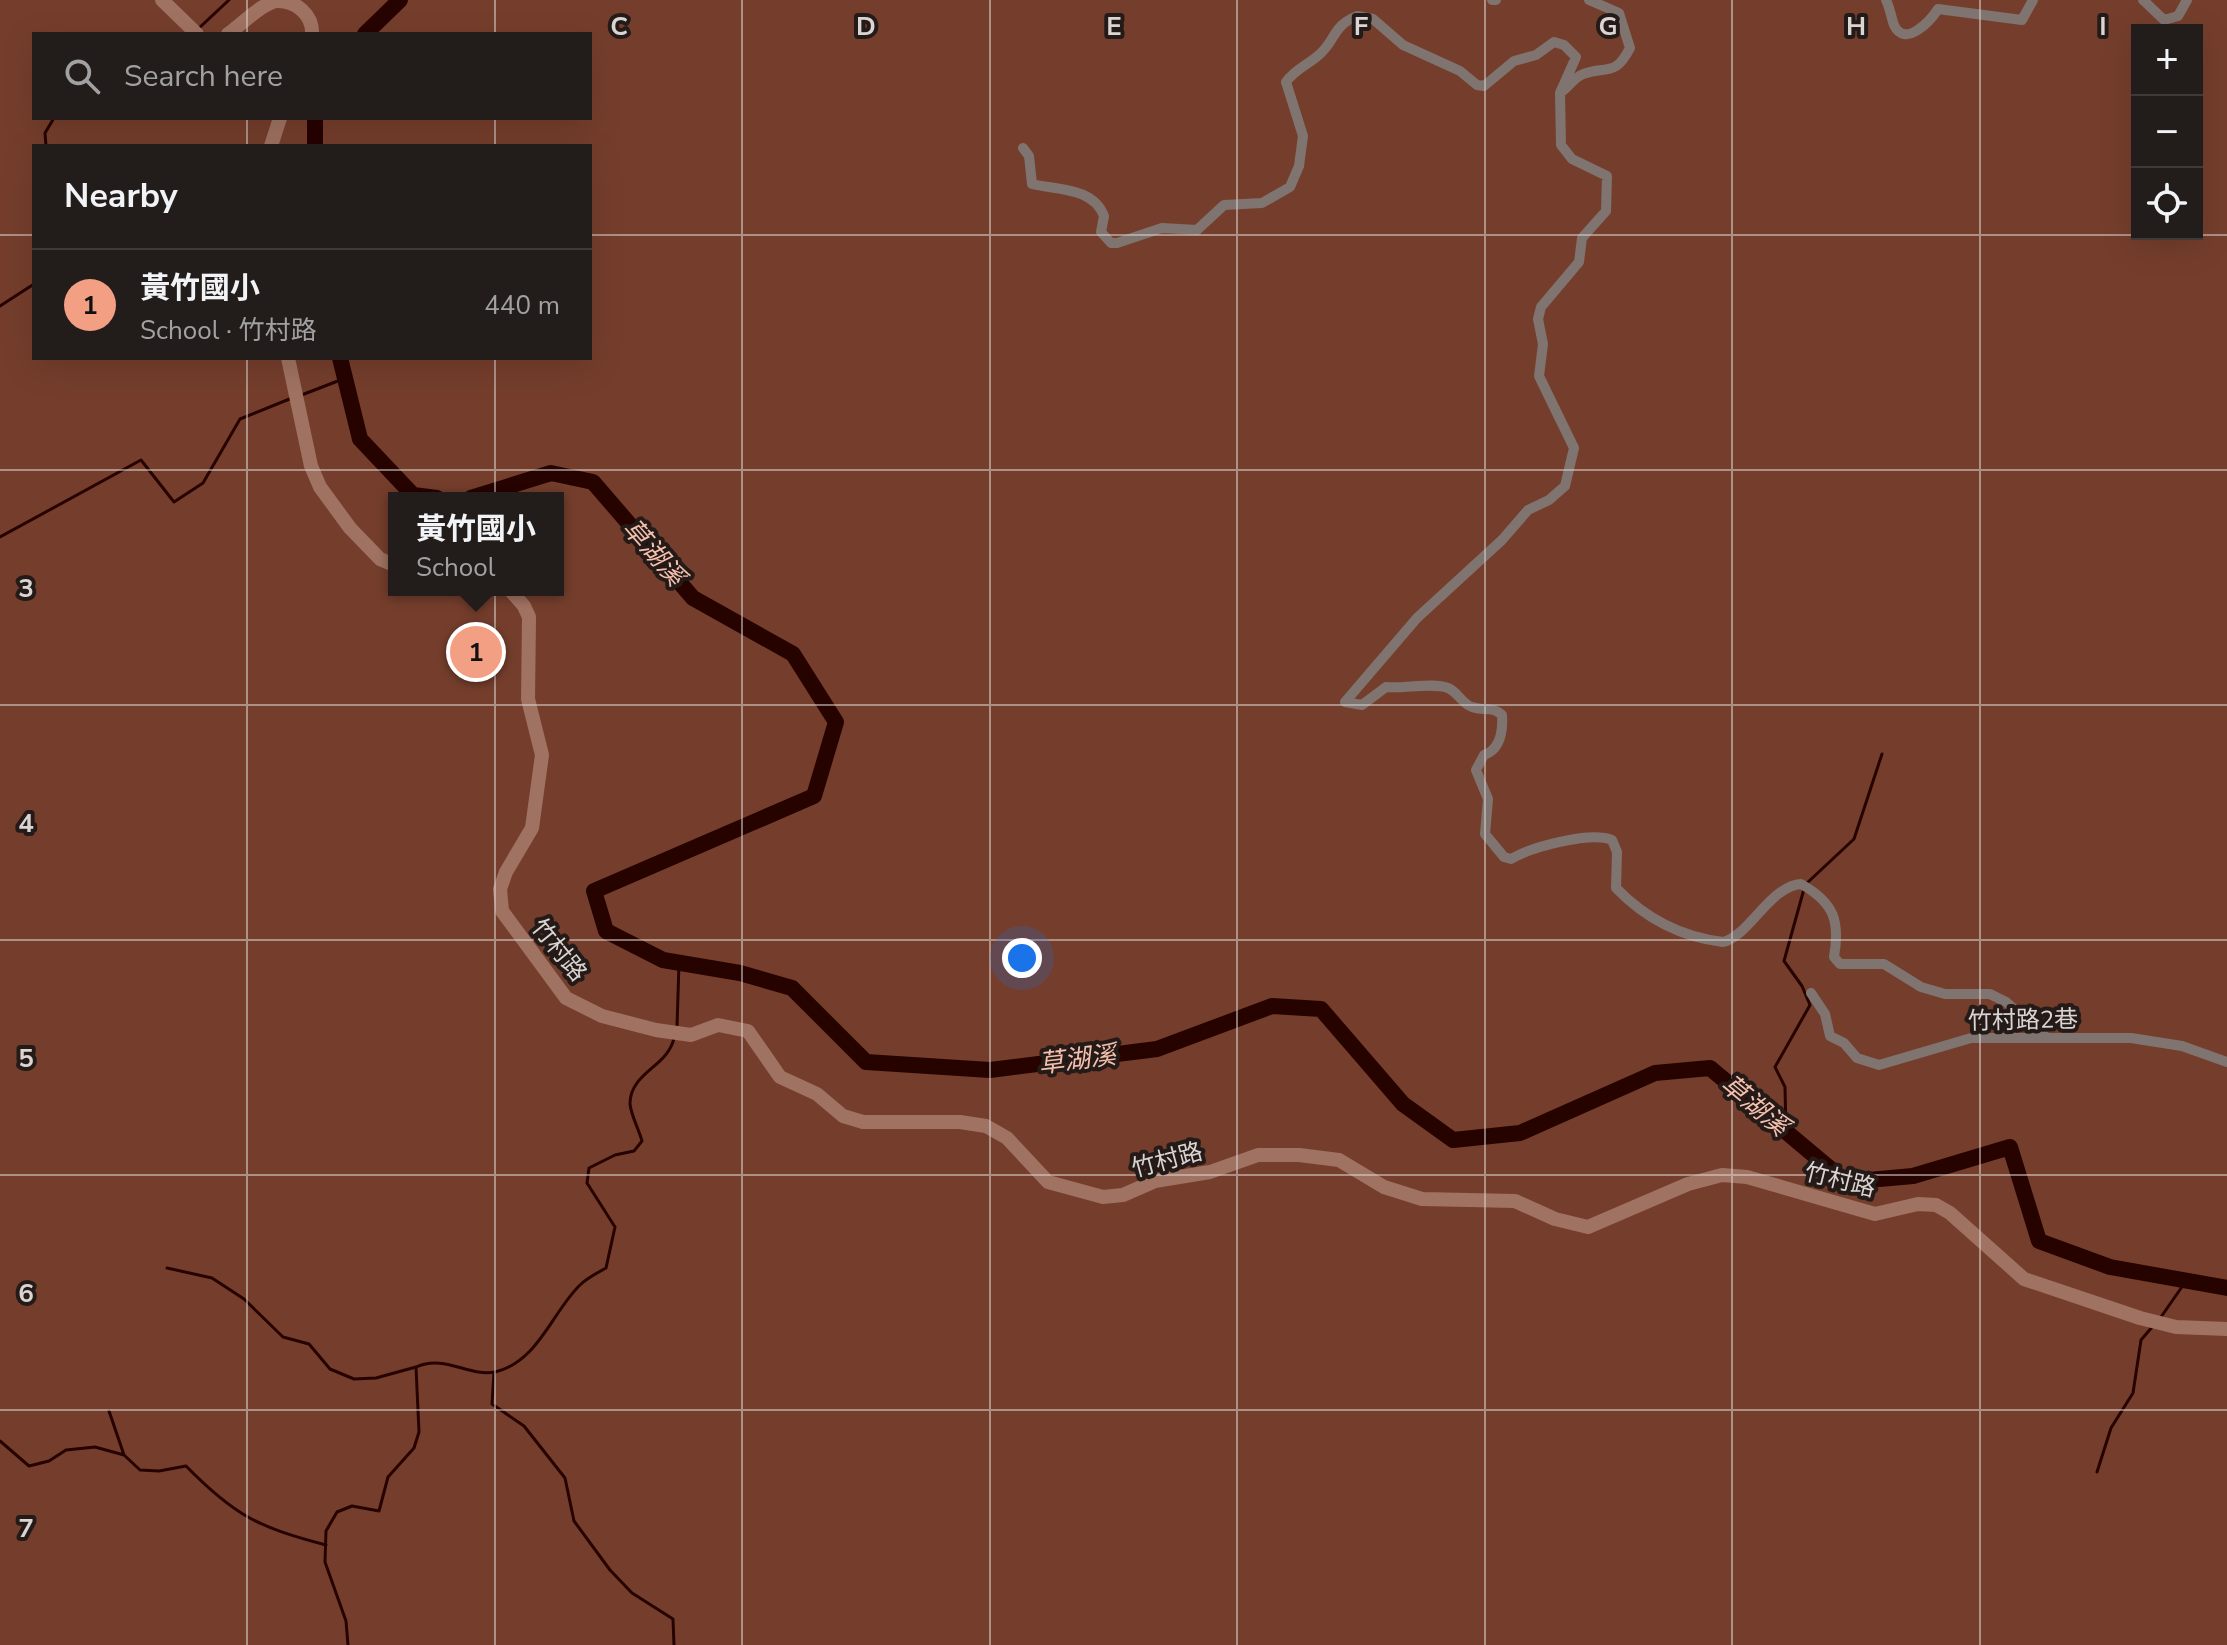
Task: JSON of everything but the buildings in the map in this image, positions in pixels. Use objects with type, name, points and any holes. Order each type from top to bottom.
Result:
[{"type":"street","points":[[162,0],[194,29]]},
{"type":"street","points":[[1560,93],[1581,76],[1612,71],[1623,62],[1630,48],[1619,13],[1589,0]]},
{"type":"street","points":[[1886,0],[1895,28],[1901,33],[1913,33],[1924,27],[1938,9],[2022,20],[2033,0]]},
{"type":"street","points":[[2135,0],[2142,0],[2164,20],[2178,16],[2187,0]]},
{"type":"street","points":[[231,32],[275,1],[290,1],[303,7],[312,23],[312,32]]},
{"type":"street","points":[[1023,148],[1029,156],[1032,184],[1060,186],[1098,205],[1104,216],[1101,232],[1111,243],[1162,228],[1197,230],[1224,205],[1262,203],[1290,187],[1299,166],[1303,136],[1286,82],[1292,74],[1324,51],[1333,31],[1357,16],[1373,19],[1403,45],[1460,71],[1477,85],[1484,86],[1514,61],[1536,55],[1554,42],[1564,45],[1576,57],[1560,93],[1561,145],[1572,159],[1607,176],[1606,211],[1582,238],[1579,262],[1541,307],[1538,319],[1543,344],[1539,376],[1574,448],[1565,486],[1549,500],[1528,510],[1502,540],[1417,618],[1345,702],[1362,705],[1386,687],[1410,689],[1436,684],[1452,689],[1473,708],[1497,710],[1502,715],[1500,738],[1484,755],[1476,770],[1488,799],[1485,834],[1504,857],[1511,859],[1528,849],[1600,835],[1612,840],[1617,852],[1616,888],[1628,901],[1670,930],[1723,942],[1731,940],[1756,914],[1793,885],[1801,884],[1833,914],[1839,927],[1834,957],[1840,964],[1884,964],[1921,987],[1945,994],[1990,994],[2006,1002],[2047,1038]]},
{"type":"street","points":[[272,144],[279,120]]},
{"type":"street","points":[[289,360],[311,466],[320,487],[350,528],[380,559],[388,562]]},
{"type":"street","name":"竹村路","points":[[515,596],[529,617],[528,699],[542,755],[532,828],[506,872],[500,889],[502,911],[566,998],[602,1016],[656,1030],[691,1035],[718,1025],[748,1031],[780,1077],[817,1094],[843,1116],[863,1122],[960,1122],[986,1126],[1007,1138],[1048,1182],[1103,1197],[1123,1195],[1155,1181],[1210,1172],[1258,1155],[1299,1155],[1339,1160],[1384,1187],[1422,1199],[1515,1201],[1555,1219],[1588,1227],[1688,1184],[1722,1175],[1747,1177],[1875,1214],[1918,1204],[1936,1205],[1950,1213],[2024,1279],[2176,1327],[2227,1329]]},
{"type":"street","name":"竹村路2巷","points":[[1811,993],[1825,1014],[1830,1036],[1844,1043],[1857,1058],[1879,1065],[1971,1038],[2131,1038],[2182,1046],[2227,1062]]},
{"type":"shaded area","points":[[0,0],[2227,0],[2227,1645],[0,1645]]},
{"type":"waterway","name":"草湖溪","points":[[198,29],[229,0]]},
{"type":"waterway","name":"草湖溪","points":[[367,32],[400,0]]},
{"type":"waterway","name":"草湖溪","points":[[46,144],[45,133],[53,120]]},
{"type":"waterway","name":"草湖溪","points":[[315,120],[315,144]]},
{"type":"waterway","name":"草湖溪","points":[[0,306],[32,285]]},
{"type":"waterway","name":"草湖溪","points":[[340,360],[360,439],[410,492]]},
{"type":"waterway","points":[[299,396],[343,379]]},
{"type":"waterway","points":[[0,537],[141,460],[174,502],[203,483],[240,419],[292,398]]},
{"type":"waterway","name":"草湖溪","points":[[490,492],[551,473],[593,482],[693,598],[793,654],[836,722],[814,796],[594,891],[606,931],[663,960],[740,973],[792,988],[866,1062],[990,1070],[1157,1049],[1272,1006],[1321,1009],[1403,1104],[1453,1140],[1520,1133],[1655,1073],[1710,1068],[1846,1182],[1913,1176],[2010,1147],[2039,1241],[2110,1267],[2227,1288]]},
{"type":"waterway","points":[[1807,883],[1854,839],[1882,754]]},
{"type":"waterway","points":[[1786,1134],[1785,1087],[1775,1067],[1810,1005],[1802,986],[1784,961],[1804,889]]},
{"type":"waterway","points":[[677,1027],[679,963]]},
{"type":"waterway","points":[[348,1645],[346,1621],[325,1562],[326,1531],[337,1512],[352,1506],[379,1511],[388,1477],[414,1448],[419,1432],[416,1367],[437,1363],[485,1373],[510,1366],[533,1347],[580,1285],[606,1268],[615,1227],[587,1183],[589,1168],[615,1155],[634,1151],[642,1141],[630,1104],[632,1093],[642,1077],[665,1056],[674,1038]]},
{"type":"waterway","points":[[167,1268],[212,1278],[244,1299],[283,1337],[309,1344],[330,1369],[354,1379],[376,1378],[416,1367]]},
{"type":"waterway","points":[[2161,1317],[2186,1281]]},
{"type":"waterway","points":[[2097,1472],[2111,1428],[2133,1393],[2141,1340],[2153,1326]]},
{"type":"waterway","points":[[494,1372],[492,1404],[524,1426],[565,1478],[574,1521],[610,1570],[632,1593],[673,1619],[674,1645]]},
{"type":"waterway","points":[[109,1411],[124,1455]]},
{"type":"waterway","points":[[0,1441],[29,1466],[49,1461],[66,1450],[95,1447],[124,1455],[140,1470],[159,1471],[186,1466],[219,1497],[249,1518],[326,1545]]},
{"type":"place","name":"黃竹國小","points":[[476,652]]}]
